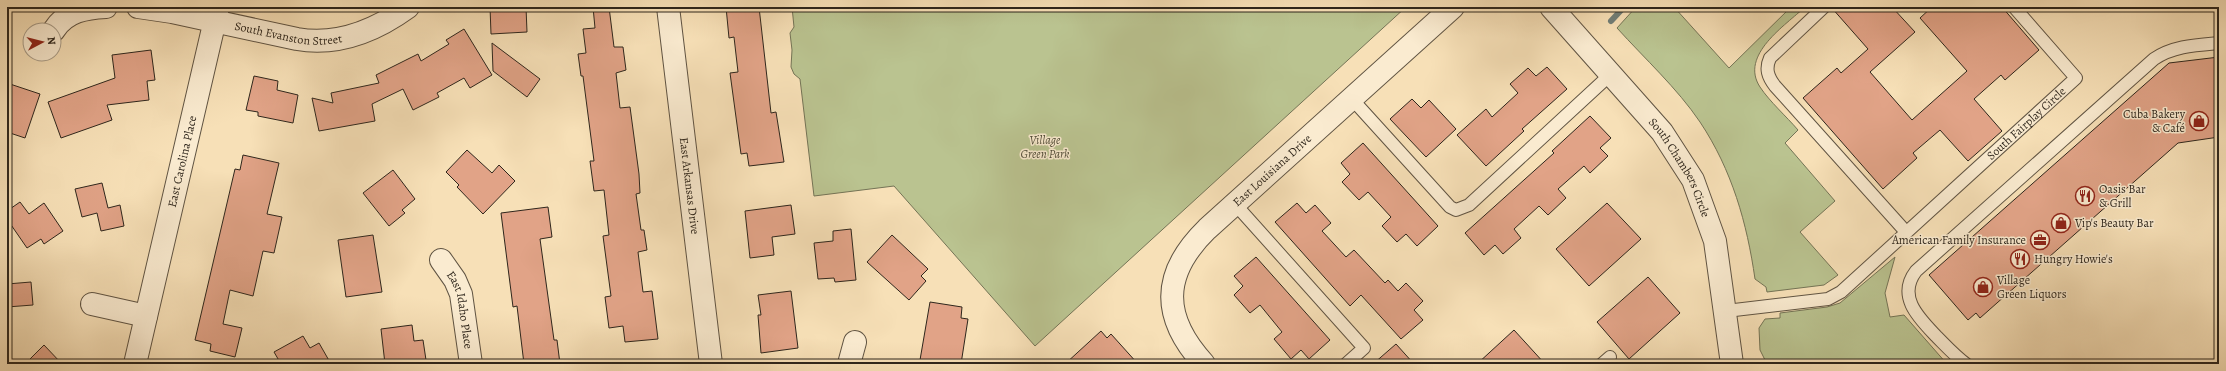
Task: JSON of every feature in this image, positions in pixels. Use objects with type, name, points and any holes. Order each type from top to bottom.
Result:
[{"type":"street","points":[[62,22],[70,14],[85,9],[106,7]]},
{"type":"street","name":"South Evanston Street","points":[[138,7],[216,14],[297,39],[329,42],[356,35],[408,7]]},
{"type":"street","name":"East Arkansas Drive","points":[[668,7],[711,364]]},
{"type":"street","name":"East Louisiana Drive","points":[[1204,364],[1187,341],[1177,322],[1172,300],[1173,284],[1178,267],[1190,247],[1235,204],[1453,7]]},
{"type":"street","name":"South Chambers Circle","points":[[1551,7],[1662,132],[1693,180],[1715,241],[1726,311],[1732,364]]},
{"type":"street","name":"East Carolina Place","points":[[135,364],[216,14]]},
{"type":"street","name":"East Idaho Place","points":[[441,260],[455,280],[461,294],[471,364]]},
{"type":"street","points":[[92,304],[146,316]]},
{"type":"street","points":[[849,364],[855,342]]},
{"type":"lane","points":[[1824,7],[1770,58],[1767,68],[1768,74],[1775,86],[1906,232]]},
{"type":"lane","name":"South Fairplay Circle","points":[[1726,311],[1820,300],[1835,296],[2076,78],[2014,7]]},
{"type":"lane","points":[[1966,364],[1951,351],[1914,312],[1908,290],[1916,271],[2154,59],[2179,47],[2219,43]]},
{"type":"lane","points":[[1352,99],[1450,207],[1456,210],[1469,205],[1611,74]]},
{"type":"lane","points":[[1235,204],[1364,348],[1346,364]]},
{"type":"green space","name":"Village Green Park","points":[[792,7],[1406,7],[1035,346],[894,186],[814,196],[800,79],[794,74],[791,67],[792,50],[790,33],[794,27]]},
{"type":"green space","points":[[1636,7],[1674,7],[1729,68],[1791,7],[1805,7],[1777,32],[1760,52],[1756,64],[1755,75],[1764,93],[1798,130],[1785,143],[1835,201],[1800,232],[1838,275],[1824,285],[1767,292],[1766,287],[1755,279],[1743,217],[1729,178],[1711,140],[1691,109],[1681,97],[1617,28]]},
{"type":"green space","points":[[1895,257],[1885,293],[1890,317],[1904,315],[1947,364],[1767,364],[1760,350],[1759,328],[1765,319],[1780,318],[1780,313],[1827,307],[1840,303]]},
{"type":"building","points":[[490,7],[526,7],[527,32],[491,34]]},
{"type":"building","points":[[593,7],[609,7],[614,47],[623,47],[626,70],[616,73],[620,108],[630,107],[639,174],[640,193],[636,194],[641,230],[644,230],[647,250],[638,252],[643,292],[652,291],[658,339],[625,342],[623,326],[609,328],[605,297],[611,296],[603,236],[609,235],[604,190],[594,191],[590,161],[594,161],[583,76],[581,76],[578,54],[586,53],[583,29],[595,28]]},
{"type":"building","points":[[726,7],[759,7],[771,113],[776,112],[784,162],[749,166],[747,153],[741,154],[730,73],[738,72],[734,37],[729,38]]},
{"type":"building","points":[[1831,7],[1892,7],[1915,32],[1870,72],[1912,120],[1967,71],[1920,18],[1932,7],[2002,7],[2039,50],[2005,80],[2001,75],[1974,99],[2002,131],[1968,161],[1940,130],[1913,153],[1917,158],[1883,189],[1803,98],[1837,68],[1841,73],[1868,49]]},
{"type":"building","points":[[464,29],[492,75],[470,88],[464,78],[437,93],[439,97],[413,110],[403,89],[372,104],[375,121],[319,131],[312,98],[333,103],[331,93],[379,83],[376,75],[418,54],[421,61],[449,44],[446,40]]},
{"type":"building","points":[[492,43],[540,79],[527,97],[493,71]]},
{"type":"building","points":[[151,50],[155,80],[147,81],[149,100],[107,105],[112,120],[61,138],[48,102],[115,78],[112,55]]},
{"type":"building","points":[[2219,57],[2219,137],[2178,143],[1980,318],[1976,313],[1968,320],[1929,275],[2169,63]]},
{"type":"building","points":[[1547,67],[1567,89],[1522,129],[1524,131],[1486,166],[1457,135],[1486,109],[1492,117],[1518,93],[1510,84],[1528,68],[1536,76]]},
{"type":"building","points":[[254,76],[278,81],[277,90],[298,95],[293,123],[258,116],[258,112],[246,110]]},
{"type":"building","points":[[7,83],[40,94],[25,138],[7,132]]},
{"type":"building","points":[[1412,99],[1421,108],[1429,100],[1456,129],[1426,157],[1390,119]]},
{"type":"building","points":[[1590,116],[1611,138],[1600,148],[1608,156],[1590,173],[1584,166],[1558,189],[1566,198],[1548,215],[1539,206],[1514,229],[1521,238],[1503,254],[1495,245],[1484,255],[1465,233],[1554,153],[1552,151]]},
{"type":"building","points":[[1363,143],[1438,226],[1417,246],[1406,234],[1397,242],[1382,226],[1391,217],[1368,192],[1359,200],[1342,182],[1350,174],[1341,163]]},
{"type":"building","points":[[467,150],[492,173],[499,165],[515,181],[483,214],[457,187],[459,185],[446,172]]},
{"type":"building","points":[[243,155],[279,163],[267,214],[282,217],[274,253],[263,251],[253,296],[230,290],[223,324],[242,328],[235,357],[210,351],[211,344],[195,340],[235,169],[240,170]]},
{"type":"building","points":[[393,170],[415,199],[402,210],[405,213],[389,226],[363,193]]},
{"type":"building","points":[[102,183],[108,208],[120,205],[124,226],[101,231],[97,213],[82,217],[75,189]]},
{"type":"building","points":[[20,202],[29,214],[44,203],[63,231],[44,244],[41,239],[27,248],[7,219],[7,211]]},
{"type":"building","points":[[1297,203],[1306,213],[1315,205],[1331,223],[1322,231],[1346,257],[1354,250],[1385,283],[1388,280],[1398,291],[1406,283],[1423,301],[1414,310],[1423,320],[1401,339],[1361,295],[1350,306],[1275,222]]},
{"type":"building","points":[[1607,203],[1641,239],[1589,286],[1556,249]]},
{"type":"building","points":[[791,205],[795,234],[772,237],[774,255],[750,258],[745,211]]},
{"type":"building","points":[[548,207],[552,237],[540,239],[554,340],[557,340],[560,364],[524,364],[517,306],[513,307],[501,213]]},
{"type":"building","points":[[851,229],[856,280],[835,282],[834,278],[818,279],[814,243],[833,241],[833,231]]},
{"type":"building","points":[[373,235],[382,292],[346,297],[338,240]]},
{"type":"building","points":[[892,235],[928,269],[921,276],[926,281],[909,300],[867,262]]},
{"type":"building","points":[[1256,257],[1330,340],[1309,359],[1301,350],[1291,359],[1274,339],[1282,332],[1260,305],[1250,313],[1234,295],[1243,286],[1234,276]]},
{"type":"building","points":[[1648,277],[1680,313],[1629,359],[1597,322]]},
{"type":"building","points":[[31,282],[33,305],[7,307],[7,284]]},
{"type":"building","points":[[791,291],[798,348],[761,353],[758,315],[761,315],[758,295]]},
{"type":"building","points":[[930,302],[962,307],[961,318],[968,319],[961,364],[920,360]]},
{"type":"building","points":[[412,325],[414,341],[423,340],[426,360],[385,364],[381,329]]},
{"type":"building","points":[[1514,330],[1545,364],[1477,364]]},
{"type":"building","points":[[1101,331],[1107,338],[1111,334],[1138,364],[1065,364]]},
{"type":"building","points":[[303,336],[310,348],[319,343],[331,364],[281,364],[274,352]]},
{"type":"building","points":[[1396,344],[1414,364],[1373,364]]},
{"type":"building","points":[[44,345],[62,364],[25,364]]},
{"type":"waterway","points":[[1611,21],[1624,7]]},
{"type":"place","name":"Cuba Bakery & Café","points":[[2199,121]]},
{"type":"place","name":"Oasis Bar & Grill","points":[[2085,196]]},
{"type":"place","name":"Vip's Beauty Bar","points":[[2061,223]]},
{"type":"place","name":"American Family Insurance","points":[[2040,240]]},
{"type":"place","name":"Hungry Howie's","points":[[2020,259]]},
{"type":"place","name":"Village Green Liquors","points":[[1983,287]]}]
